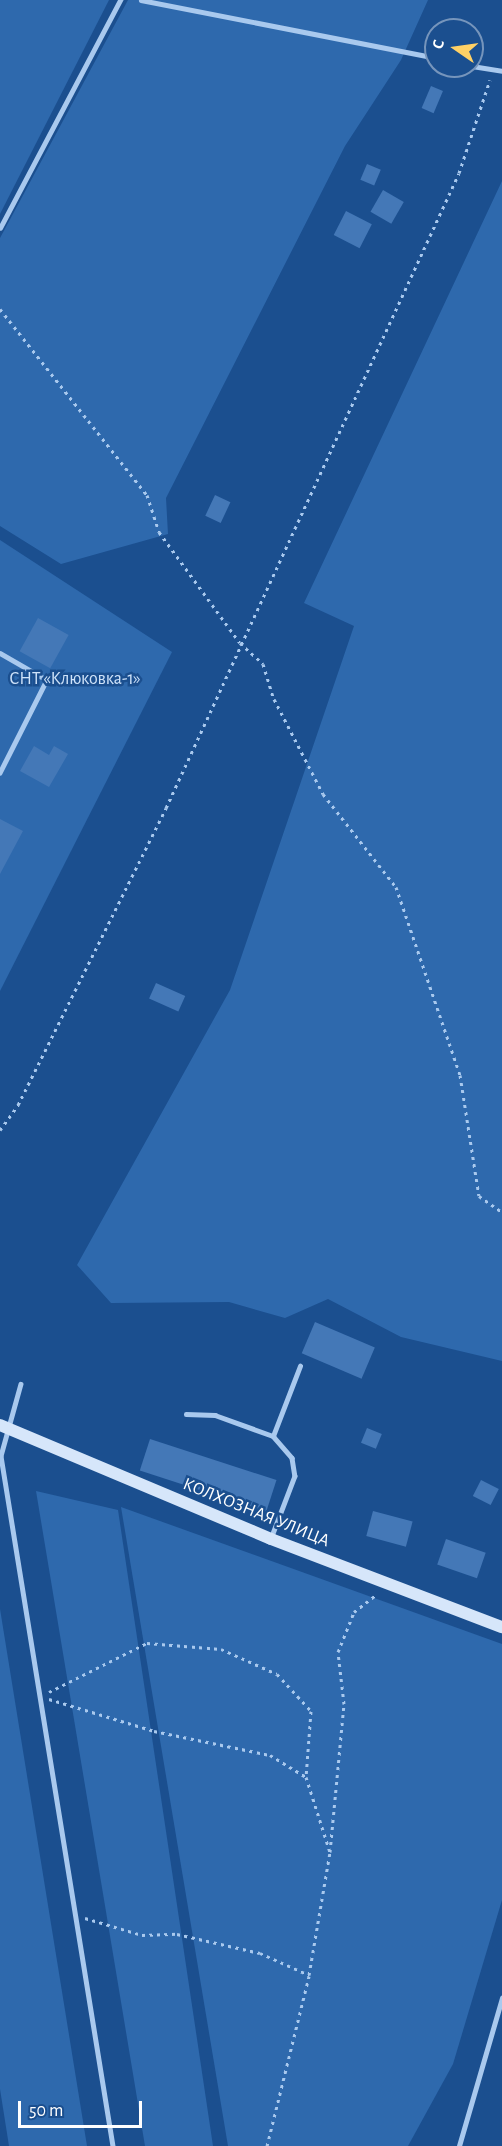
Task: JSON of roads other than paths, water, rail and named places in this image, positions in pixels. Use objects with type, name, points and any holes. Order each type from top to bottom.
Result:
[{"type":"street","name":"КОЛХОЗНАЯ УЛИЦА","points":[[4,1427],[388,1586],[502,1627]]},
{"type":"lane","points":[[0,228],[120,0]]},
{"type":"lane","points":[[141,0],[424,56]]},
{"type":"lane","points":[[484,68],[502,71]]},
{"type":"lane","points":[[0,653],[47,680],[0,773]]},
{"type":"lane","points":[[273,1436],[300,1366]]},
{"type":"lane","points":[[21,1384],[4,1427],[1,1456],[72,1914],[113,2146]]},
{"type":"lane","points":[[186,1414],[215,1415],[273,1436],[292,1458],[295,1476],[271,1539]]},
{"type":"lane","points":[[459,2146],[502,1998]]},
{"type":"park label","name":"СНТ «Клюковка-1»","points":[[75,679]]}]
